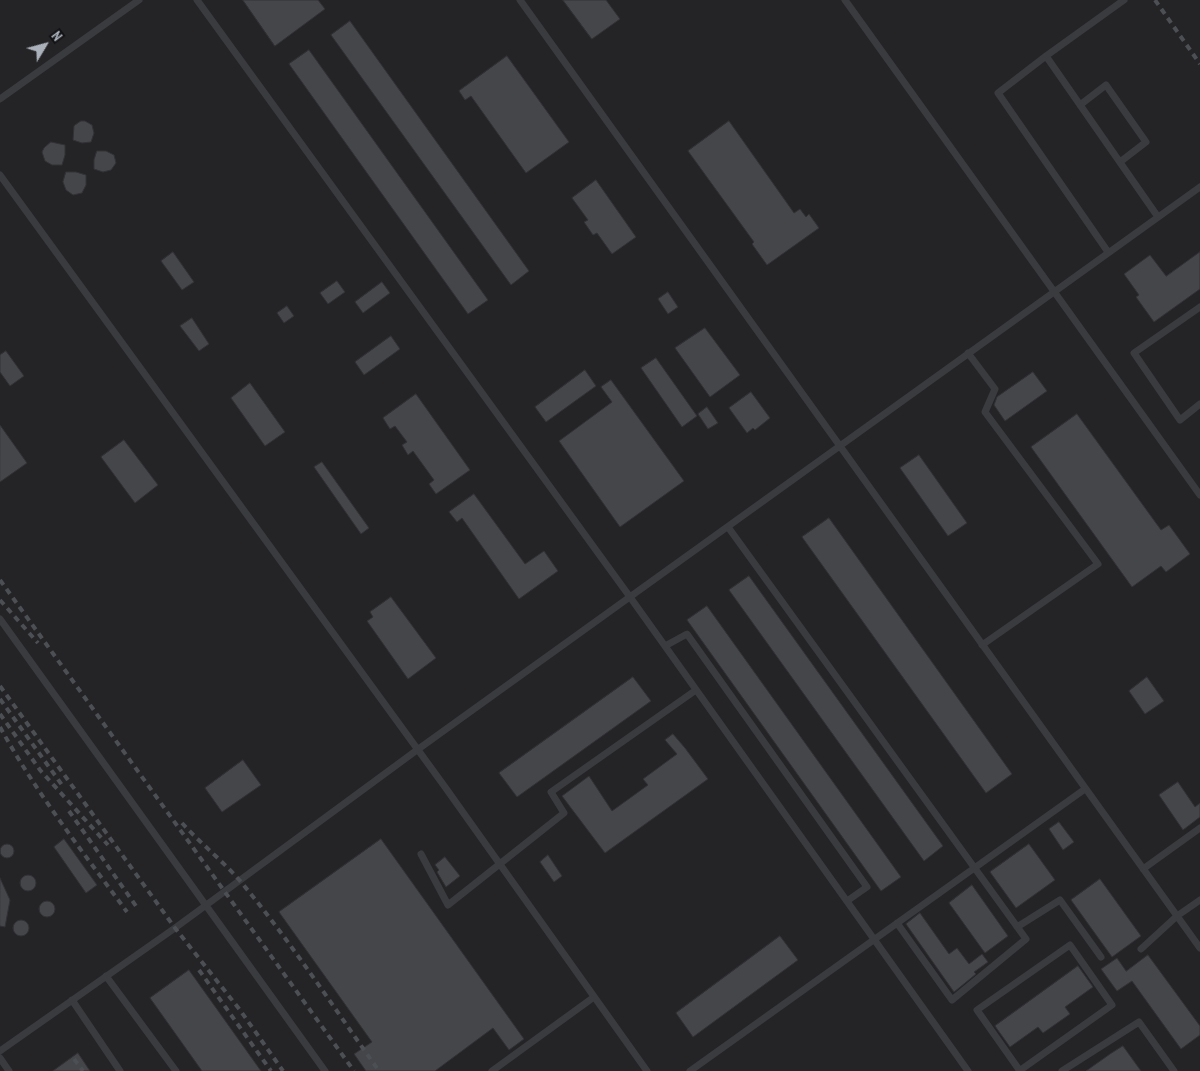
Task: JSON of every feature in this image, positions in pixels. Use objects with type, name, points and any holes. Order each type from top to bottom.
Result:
[{"type":"lane","points":[[0,99],[139,0]]},
{"type":"lane","points":[[197,0],[630,597],[968,1071]]},
{"type":"lane","points":[[520,0],[1200,948]]},
{"type":"lane","points":[[845,0],[1200,495]]},
{"type":"lane","points":[[1108,252],[998,93],[1124,0]]},
{"type":"lane","points":[[1046,56],[1158,216]]},
{"type":"lane","points":[[1080,105],[1106,84],[1146,142],[1120,162]]},
{"type":"lane","points":[[0,175],[647,1071]]},
{"type":"lane","points":[[0,1051],[206,905],[417,750],[1200,187]]},
{"type":"lane","points":[[1200,307],[1134,353],[1180,420],[1200,404]]},
{"type":"lane","points":[[968,353],[995,389],[985,412],[1098,564],[982,645]]},
{"type":"lane","points":[[728,527],[1026,939],[952,1000],[897,923]]},
{"type":"lane","points":[[0,619],[325,1071]]},
{"type":"lane","points":[[665,646],[687,634],[867,887],[847,901]]},
{"type":"lane","points":[[421,854],[448,905],[564,814],[552,792],[696,690]]},
{"type":"lane","points":[[690,1071],[1085,789]]},
{"type":"lane","points":[[1143,869],[1200,828]]},
{"type":"lane","points":[[1017,927],[1060,900],[1101,958]]},
{"type":"lane","points":[[1142,949],[1177,916],[1200,900]]},
{"type":"lane","points":[[1070,945],[1112,1005],[1020,1071],[977,1010],[1070,945]]},
{"type":"lane","points":[[106,976],[176,1071]]},
{"type":"lane","points":[[492,1071],[594,997]]},
{"type":"lane","points":[[72,1000],[120,1071]]},
{"type":"lane","points":[[1062,1071],[1139,1022],[1174,1071]]},
{"type":"lane","points":[[0,1058],[9,1071]]},
{"type":"shaded area","points":[[0,0],[1200,0],[1200,1071],[0,1071]]},
{"type":"building","points":[[243,0],[318,0],[325,9],[275,46]]},
{"type":"building","points":[[563,0],[606,0],[620,19],[592,39]]},
{"type":"building","points":[[350,21],[529,271],[511,285],[331,35]]},
{"type":"building","points":[[309,50],[488,300],[468,314],[289,64]]},
{"type":"building","points":[[507,56],[569,142],[526,173],[471,96],[465,100],[459,91]]},
{"type":"building","points":[[81,121],[92,125],[94,133],[91,142],[82,143],[73,140],[74,126]]},
{"type":"building","points":[[729,121],[794,213],[800,209],[806,217],[809,214],[819,228],[767,265],[752,244],[754,242],[688,151]]},
{"type":"building","points":[[51,142],[65,145],[62,165],[52,165],[45,161],[42,152]]},
{"type":"building","points":[[97,151],[106,151],[114,155],[116,163],[111,170],[103,172],[94,169]]},
{"type":"building","points":[[66,172],[86,175],[86,185],[82,193],[73,195],[66,190],[63,182]]},
{"type":"building","points":[[596,180],[636,237],[612,254],[597,233],[593,235],[584,222],[588,220],[572,198]]},
{"type":"building","points":[[173,252],[194,282],[182,290],[161,261]]},
{"type":"building","points":[[1200,252],[1200,289],[1154,322],[1136,297],[1139,295],[1124,274],[1150,255],[1166,276]]},
{"type":"building","points":[[337,281],[345,292],[328,304],[320,293]]},
{"type":"building","points":[[382,282],[390,293],[363,313],[355,302]]},
{"type":"building","points":[[668,292],[678,307],[668,314],[658,299]]},
{"type":"building","points":[[287,306],[294,316],[284,323],[277,313]]},
{"type":"building","points":[[192,318],[209,344],[199,351],[180,326]]},
{"type":"building","points":[[705,328],[740,375],[710,397],[675,348]]},
{"type":"building","points":[[391,336],[400,349],[364,375],[355,362]]},
{"type":"building","points":[[6,351],[24,376],[10,386],[0,372],[0,355]]},
{"type":"building","points":[[656,358],[697,416],[682,427],[641,368]]},
{"type":"building","points":[[585,370],[596,386],[546,422],[535,407]]},
{"type":"building","points":[[1033,372],[1047,391],[1005,421],[994,405],[997,397]]},
{"type":"building","points":[[611,380],[684,481],[620,527],[559,441],[612,402],[601,387]]},
{"type":"building","points":[[250,383],[285,432],[265,446],[231,398]]},
{"type":"building","points":[[751,392],[770,418],[755,430],[753,428],[747,433],[729,408]]},
{"type":"building","points":[[416,394],[470,470],[436,494],[429,484],[434,480],[413,451],[408,455],[402,445],[407,442],[395,426],[390,429],[383,418]]},
{"type":"building","points":[[707,407],[718,423],[708,429],[698,414]]},
{"type":"building","points":[[1077,414],[1161,530],[1169,525],[1190,554],[1166,572],[1161,566],[1132,587],[1031,447]]},
{"type":"building","points":[[0,425],[27,463],[0,482]]},
{"type":"building","points":[[124,440],[158,485],[135,503],[101,457]]},
{"type":"building","points":[[919,455],[967,523],[948,536],[900,468]]},
{"type":"building","points":[[322,462],[369,528],[361,534],[314,467]]},
{"type":"building","points":[[474,494],[525,564],[544,551],[558,571],[519,599],[462,518],[457,522],[449,512]]},
{"type":"building","points":[[829,518],[1012,774],[986,793],[802,537]]},
{"type":"building","points":[[749,576],[943,846],[924,861],[729,590]]},
{"type":"building","points":[[391,597],[436,658],[408,679],[367,621],[373,617],[370,612]]},
{"type":"building","points":[[707,606],[901,877],[881,891],[687,620]]},
{"type":"building","points":[[633,677],[651,701],[517,797],[499,773]]},
{"type":"building","points":[[1147,677],[1164,701],[1145,714],[1129,691]]},
{"type":"building","points":[[673,734],[708,779],[605,853],[562,796],[589,776],[612,811],[648,785],[643,779],[677,754],[665,740]]},
{"type":"building","points":[[243,760],[261,785],[222,812],[205,788]]},
{"type":"building","points":[[1178,782],[1195,807],[1200,803],[1200,817],[1183,830],[1159,795]]},
{"type":"building","points":[[1059,822],[1074,842],[1063,850],[1049,829]]},
{"type":"building","points":[[64,839],[97,885],[86,893],[54,847]]},
{"type":"building","points":[[381,839],[524,1039],[509,1050],[493,1028],[435,1071],[366,1071],[354,1054],[372,1042],[279,912]]},
{"type":"building","points":[[4,844],[10,844],[14,851],[10,858],[4,858],[0,854],[0,848]]},
{"type":"building","points":[[1029,844],[1055,880],[1016,908],[990,872]]},
{"type":"building","points":[[548,855],[562,876],[554,882],[540,862]]},
{"type":"building","points":[[445,857],[460,876],[446,887],[435,865]]},
{"type":"building","points":[[28,875],[34,877],[36,883],[34,889],[28,891],[22,889],[20,883],[22,877]]},
{"type":"building","points":[[0,878],[10,900],[5,927],[0,926]]},
{"type":"building","points":[[1100,879],[1141,936],[1112,957],[1071,900]]},
{"type":"building","points":[[972,885],[1008,936],[985,953],[949,903]]},
{"type":"building","points":[[47,901],[53,903],[55,909],[53,915],[47,917],[41,915],[39,909],[41,903]]},
{"type":"building","points":[[920,913],[949,954],[957,948],[969,964],[982,954],[988,962],[974,972],[976,974],[954,992],[906,924]]},
{"type":"building","points":[[21,920],[27,922],[29,928],[27,934],[21,936],[15,934],[13,928],[15,922]]},
{"type":"building","points":[[780,936],[798,960],[693,1037],[676,1013]]},
{"type":"building","points":[[1148,955],[1200,1026],[1200,1035],[1181,1049],[1132,981],[1117,991],[1101,969],[1117,958],[1126,971]]},
{"type":"building","points":[[1078,966],[1093,987],[1065,1007],[1070,1014],[1043,1033],[1038,1027],[1010,1047],[995,1026]]},
{"type":"building","points":[[189,970],[261,1071],[202,1071],[150,998]]},
{"type":"building","points":[[1123,1046],[1141,1071],[1086,1071],[1110,1054]]},
{"type":"building","points":[[78,1053],[90,1071],[53,1071]]},
{"type":"railway","points":[[1155,0],[1200,64]]},
{"type":"railway","points":[[0,580],[354,1071]]},
{"type":"railway","points":[[0,600],[38,643]]},
{"type":"railway","points":[[0,686],[175,928],[240,1010],[283,1071]]},
{"type":"railway","points":[[0,699],[62,785]]},
{"type":"railway","points":[[0,714],[40,770],[108,845]]},
{"type":"railway","points":[[0,727],[44,799],[127,912]]},
{"type":"railway","points":[[69,811],[136,906]]},
{"type":"railway","points":[[182,823],[234,875],[259,905],[295,952],[379,1071]]},
{"type":"railway","points":[[199,970],[271,1071]]},
{"type":"railway","points":[[74,1059],[83,1071]]}]
